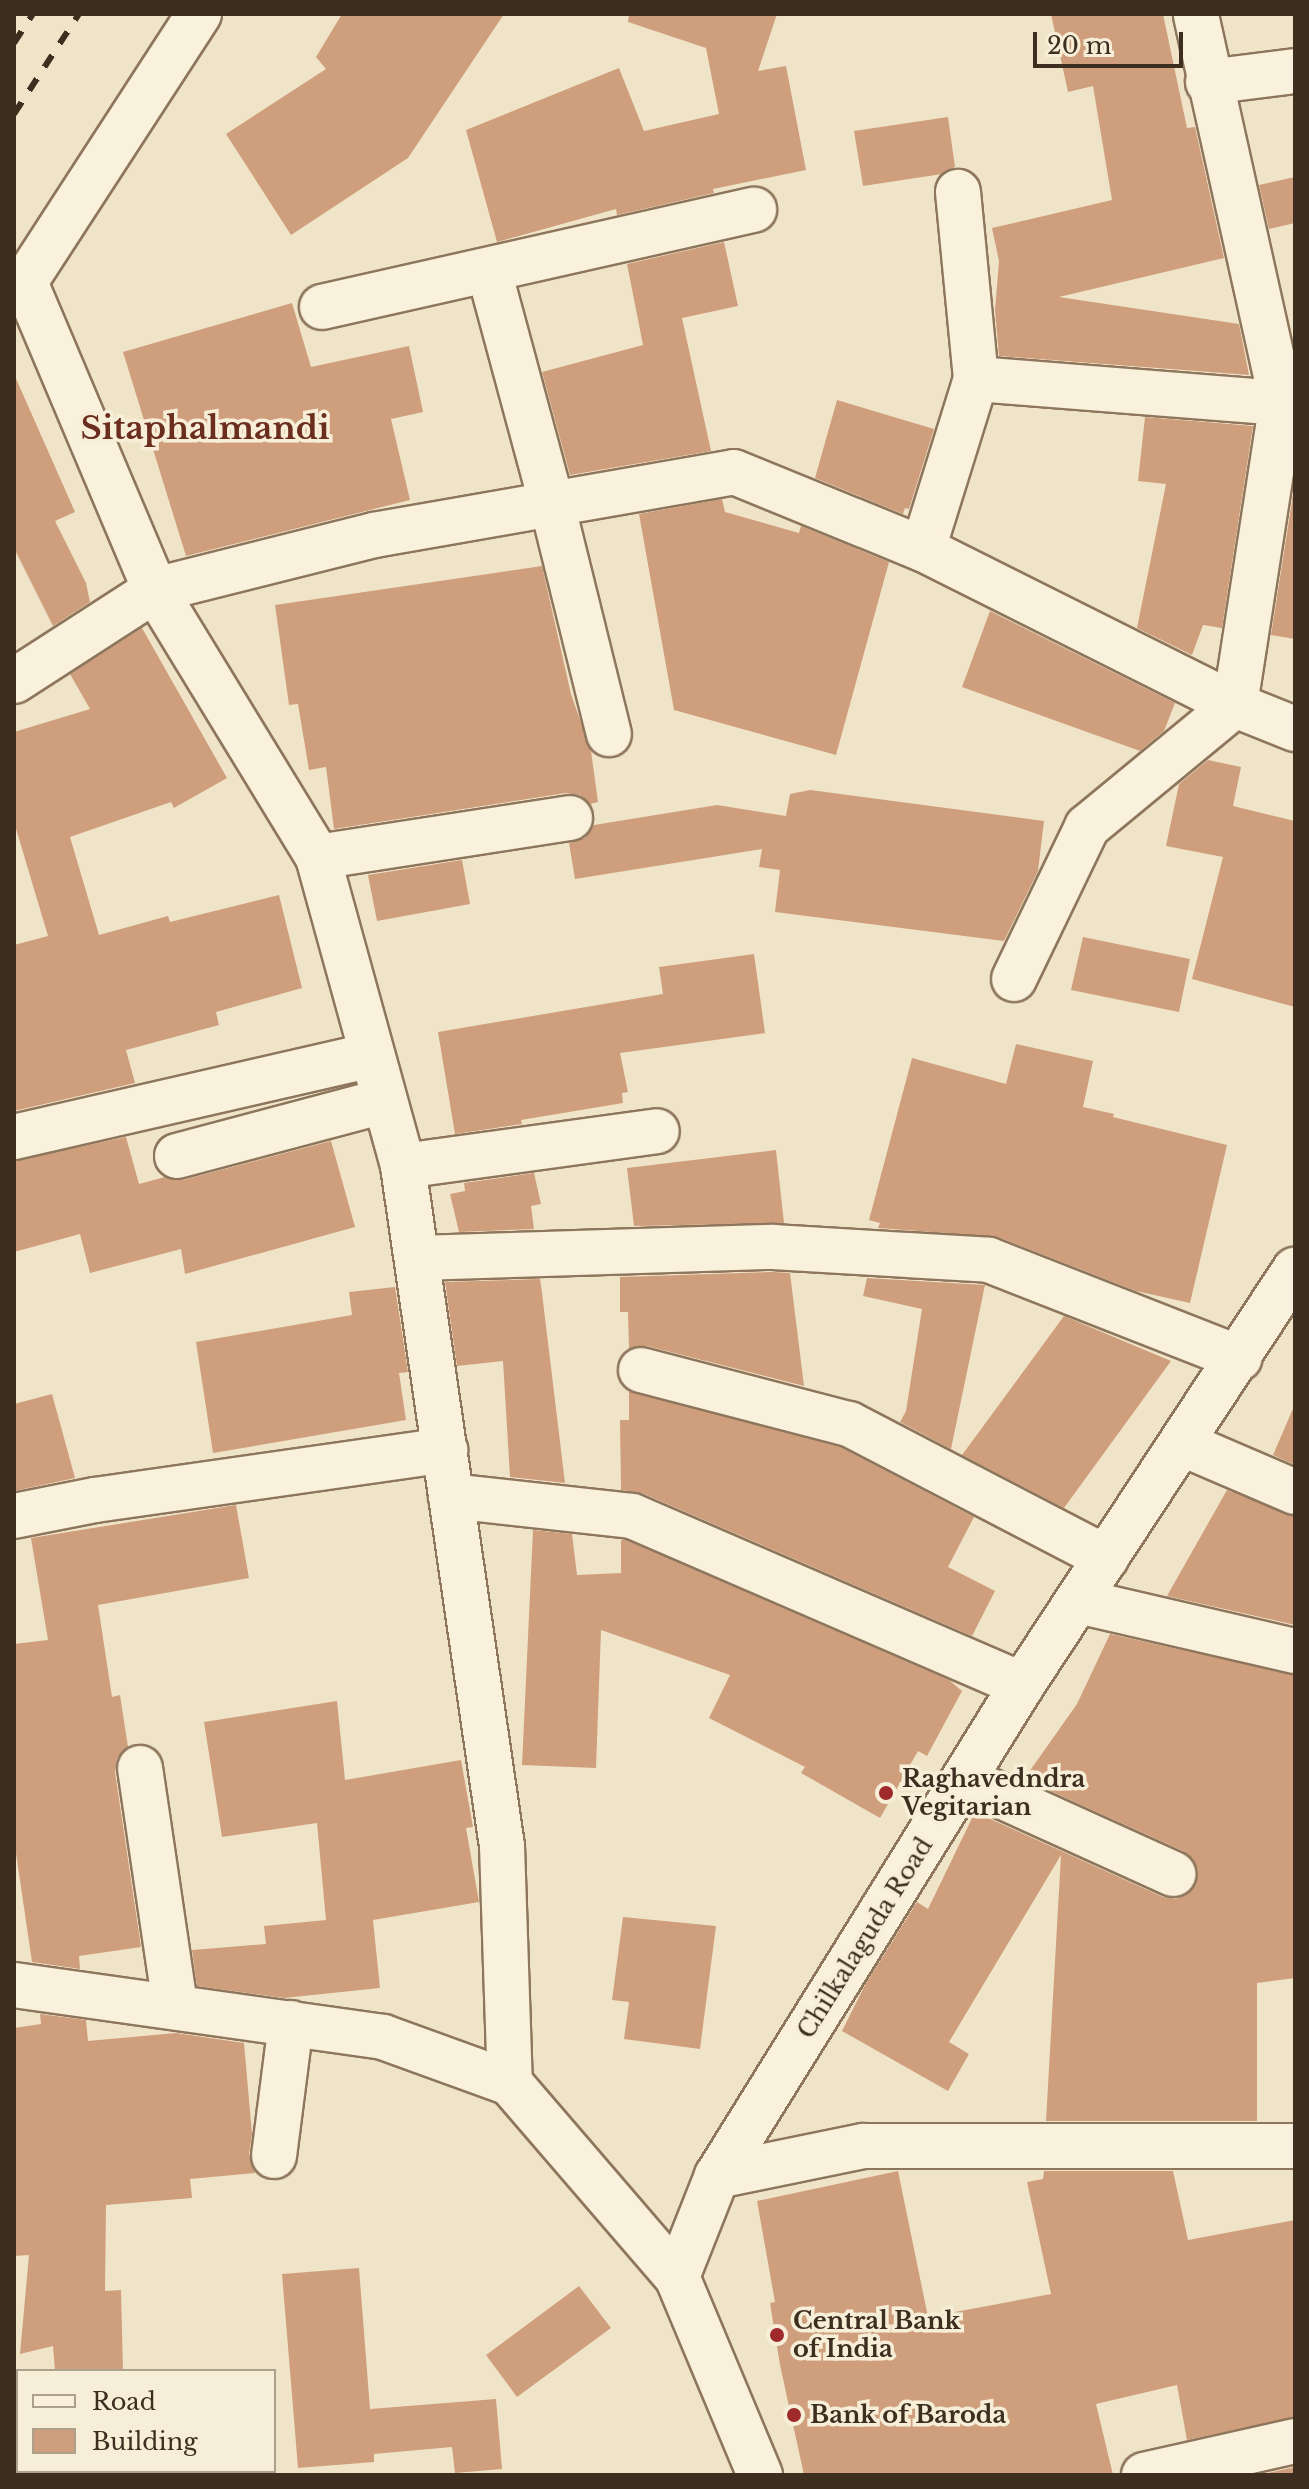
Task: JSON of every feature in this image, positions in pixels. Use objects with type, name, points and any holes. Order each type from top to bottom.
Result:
[{"type":"street","points":[[199,14],[25,282],[155,590],[318,857],[403,1166],[502,1846],[510,2083]]},
{"type":"street","points":[[1014,979],[1087,827],[1235,705],[1282,403],[1208,82],[1196,14]]},
{"type":"street","points":[[1208,82],[1295,71]]},
{"type":"street","points":[[923,549],[976,379],[958,192]]},
{"type":"street","points":[[322,307],[754,210]]},
{"type":"street","points":[[489,271],[552,504],[609,734]]},
{"type":"street","points":[[976,379],[1282,403]]},
{"type":"street","points":[[14,681],[155,590],[374,535],[734,472],[923,549],[1235,705],[1295,729]]},
{"type":"street","points":[[318,857],[570,818]]},
{"type":"street","points":[[14,1137],[371,1055]]},
{"type":"street","points":[[177,1156],[384,1101]]},
{"type":"street","points":[[403,1166],[657,1131]]},
{"type":"street","points":[[418,1258],[773,1247],[989,1260],[1239,1358]]},
{"type":"street","name":"Chilkalaguda Road","points":[[677,2277],[717,2176],[1022,1685],[1295,1270]]},
{"type":"street","points":[[641,1370],[849,1424],[1106,1558]]},
{"type":"street","points":[[1183,1444],[1295,1492]]},
{"type":"street","points":[[14,1516],[95,1500],[445,1450]]},
{"type":"street","points":[[451,1496],[632,1516],[1022,1685]]},
{"type":"street","points":[[1078,1601],[1295,1651]]},
{"type":"street","points":[[140,1768],[175,2005]]},
{"type":"street","points":[[964,1779],[1173,1874]]},
{"type":"street","points":[[14,1985],[175,2005],[383,2037],[510,2083],[677,2277],[760,2475]]},
{"type":"street","points":[[274,2156],[291,2023]]},
{"type":"street","points":[[717,2176],[863,2146],[1295,2146]]},
{"type":"street","points":[[1144,2475],[1282,2454]]},
{"type":"building","points":[[342,14],[504,14],[408,158],[291,235],[226,134],[326,69],[316,57]]},
{"type":"building","points":[[629,14],[777,14],[758,71],[786,66],[806,170],[713,189],[714,193],[617,215],[616,209],[497,242],[466,130],[619,68],[644,131],[719,114],[706,48],[628,22]]},
{"type":"building","points":[[1051,14],[1163,14],[1187,128],[1195,127],[1224,258],[1059,297],[1239,324],[1249,375],[999,356],[995,310],[999,261],[992,228],[1112,200],[1093,86],[1068,92]]},
{"type":"building","points":[[948,117],[955,167],[942,174],[863,186],[854,131]]},
{"type":"building","points":[[1295,177],[1295,223],[1269,229],[1259,185]]},
{"type":"building","points":[[724,242],[738,306],[682,318],[711,451],[570,475],[542,372],[643,345],[627,264]]},
{"type":"building","points":[[292,303],[311,367],[409,346],[423,412],[391,419],[410,500],[186,556],[123,352]]},
{"type":"building","points":[[14,374],[75,512],[55,521],[86,583],[90,602],[53,626],[14,548]]},
{"type":"building","points":[[837,400],[934,429],[909,509],[905,508],[903,514],[815,478]]},
{"type":"building","points":[[1145,417],[1253,426],[1222,628],[1203,625],[1192,655],[1137,628],[1166,484],[1138,481]]},
{"type":"building","points":[[1295,482],[1295,639],[1271,635]]},
{"type":"building","points":[[722,499],[725,512],[799,533],[801,526],[889,562],[836,755],[674,710],[639,514]]},
{"type":"building","points":[[542,566],[571,694],[591,751],[598,802],[590,804],[580,795],[566,793],[334,829],[326,767],[309,770],[298,704],[289,705],[275,605]]},
{"type":"building","points":[[990,611],[1175,703],[1164,731],[1140,751],[962,687]]},
{"type":"building","points":[[142,628],[227,778],[174,808],[171,802],[70,837],[99,935],[168,916],[170,922],[279,895],[302,988],[216,1012],[219,1025],[126,1050],[135,1083],[14,1111],[14,945],[48,936],[14,822],[14,732],[90,709],[70,674]]},
{"type":"building","points":[[1208,760],[1241,767],[1233,806],[1295,821],[1295,1007],[1192,979],[1223,857],[1166,846],[1179,784]]},
{"type":"building","points":[[810,790],[1044,821],[1038,871],[1004,941],[775,912],[780,870],[759,867],[762,849],[575,879],[569,843],[585,838],[594,825],[717,805],[786,816],[790,794]]},
{"type":"building","points":[[462,860],[470,904],[377,921],[368,875]]},
{"type":"building","points":[[1083,937],[1190,959],[1179,1012],[1071,990]]},
{"type":"building","points":[[754,954],[765,1033],[620,1053],[628,1092],[622,1093],[623,1103],[455,1134],[438,1032],[663,994],[659,967]]},
{"type":"building","points":[[1016,1044],[1093,1061],[1083,1107],[1227,1145],[1190,1303],[1136,1291],[998,1237],[878,1228],[880,1223],[869,1220],[912,1058],[1006,1084]]},
{"type":"building","points":[[126,1137],[139,1184],[165,1177],[183,1180],[331,1141],[355,1227],[185,1274],[181,1249],[90,1273],[80,1234],[14,1252],[14,1161]]},
{"type":"building","points":[[776,1150],[784,1223],[634,1226],[627,1168]]},
{"type":"building","points":[[534,1173],[541,1204],[531,1206],[534,1229],[459,1232],[450,1194],[465,1191],[464,1183]]},
{"type":"building","points":[[790,1273],[804,1386],[647,1346],[629,1349],[628,1312],[620,1312],[620,1277]]},
{"type":"building","points":[[867,1278],[985,1285],[951,1449],[900,1422],[906,1411],[922,1309],[863,1296]]},
{"type":"building","points":[[540,1279],[565,1483],[510,1477],[503,1361],[457,1366],[445,1282]]},
{"type":"building","points":[[395,1287],[408,1372],[399,1373],[406,1420],[213,1453],[196,1342],[352,1315],[349,1292]]},
{"type":"building","points":[[1064,1316],[1171,1361],[1064,1508],[962,1455]]},
{"type":"building","points":[[629,1391],[840,1447],[974,1517],[948,1567],[995,1591],[972,1636],[642,1493],[621,1490],[620,1420],[629,1420]]},
{"type":"building","points":[[52,1394],[75,1478],[14,1491],[14,1404]]},
{"type":"building","points":[[1295,1404],[1295,1465],[1273,1455]]},
{"type":"building","points":[[1227,1490],[1295,1516],[1295,1625],[1167,1596]]},
{"type":"building","points":[[236,1505],[249,1578],[98,1605],[112,1697],[120,1695],[128,1747],[117,1758],[115,1772],[141,1947],[79,1956],[80,1969],[32,1962],[14,1840],[14,1644],[48,1640],[31,1538]]},
{"type":"building","points":[[533,1530],[572,1534],[577,1575],[621,1573],[621,1540],[626,1540],[949,1680],[962,1691],[927,1756],[918,1751],[880,1818],[801,1773],[805,1767],[709,1718],[730,1675],[601,1630],[596,1768],[522,1765]]},
{"type":"building","points":[[1110,1634],[1295,1675],[1295,1978],[1257,1983],[1257,2121],[1046,2121],[1061,1855],[949,2042],[969,2054],[948,2091],[842,2031],[865,1985],[917,1902],[928,1909],[975,1812],[1163,1897],[1176,1899],[1188,1894],[1195,1885],[1198,1871],[1193,1859],[1183,1851],[1024,1779],[1077,1704]]},
{"type":"building","points":[[337,1701],[345,1780],[461,1760],[473,1827],[466,1828],[479,1902],[373,1920],[380,1988],[284,1998],[197,1986],[192,1950],[266,1944],[264,1926],[326,1920],[317,1823],[222,1837],[204,1722]]},
{"type":"building","points":[[623,1917],[716,1926],[700,2049],[624,2039],[629,2002],[612,2000]]},
{"type":"building","points":[[40,2014],[86,2020],[88,2041],[176,2033],[244,2043],[252,2134],[249,2154],[255,2173],[190,2179],[192,2198],[106,2205],[105,2291],[121,2290],[123,2369],[55,2369],[53,2346],[20,2354],[29,2255],[14,2256],[14,2028],[41,2024]]},
{"type":"building","points":[[898,2171],[928,2317],[1051,2294],[1027,2182],[1043,2179],[1044,2171],[1173,2171],[1188,2240],[1295,2220],[1295,2417],[1187,2440],[1177,2385],[1096,2404],[1113,2475],[804,2475],[780,2365],[770,2303],[775,2302],[757,2201]]},
{"type":"building","points":[[359,2268],[370,2409],[496,2399],[502,2469],[455,2473],[452,2447],[374,2454],[374,2462],[298,2468],[282,2274]]},
{"type":"building","points":[[579,2286],[611,2328],[517,2397],[486,2355]]},
{"type":"building","points":[[1295,2467],[1295,2475],[1258,2475]]},
{"type":"railway","points":[[14,43],[33,14]]},
{"type":"railway","points":[[14,114],[79,14]]},
{"type":"place","name":"Raghavedndra Vegitarian","points":[[886,1793]]},
{"type":"place","name":"Central Bank of India","points":[[777,2335]]},
{"type":"place","name":"Bank of Baroda","points":[[794,2415]]},
{"type":"district","name":"Sitaphalmandi","points":[[205,428]]}]
